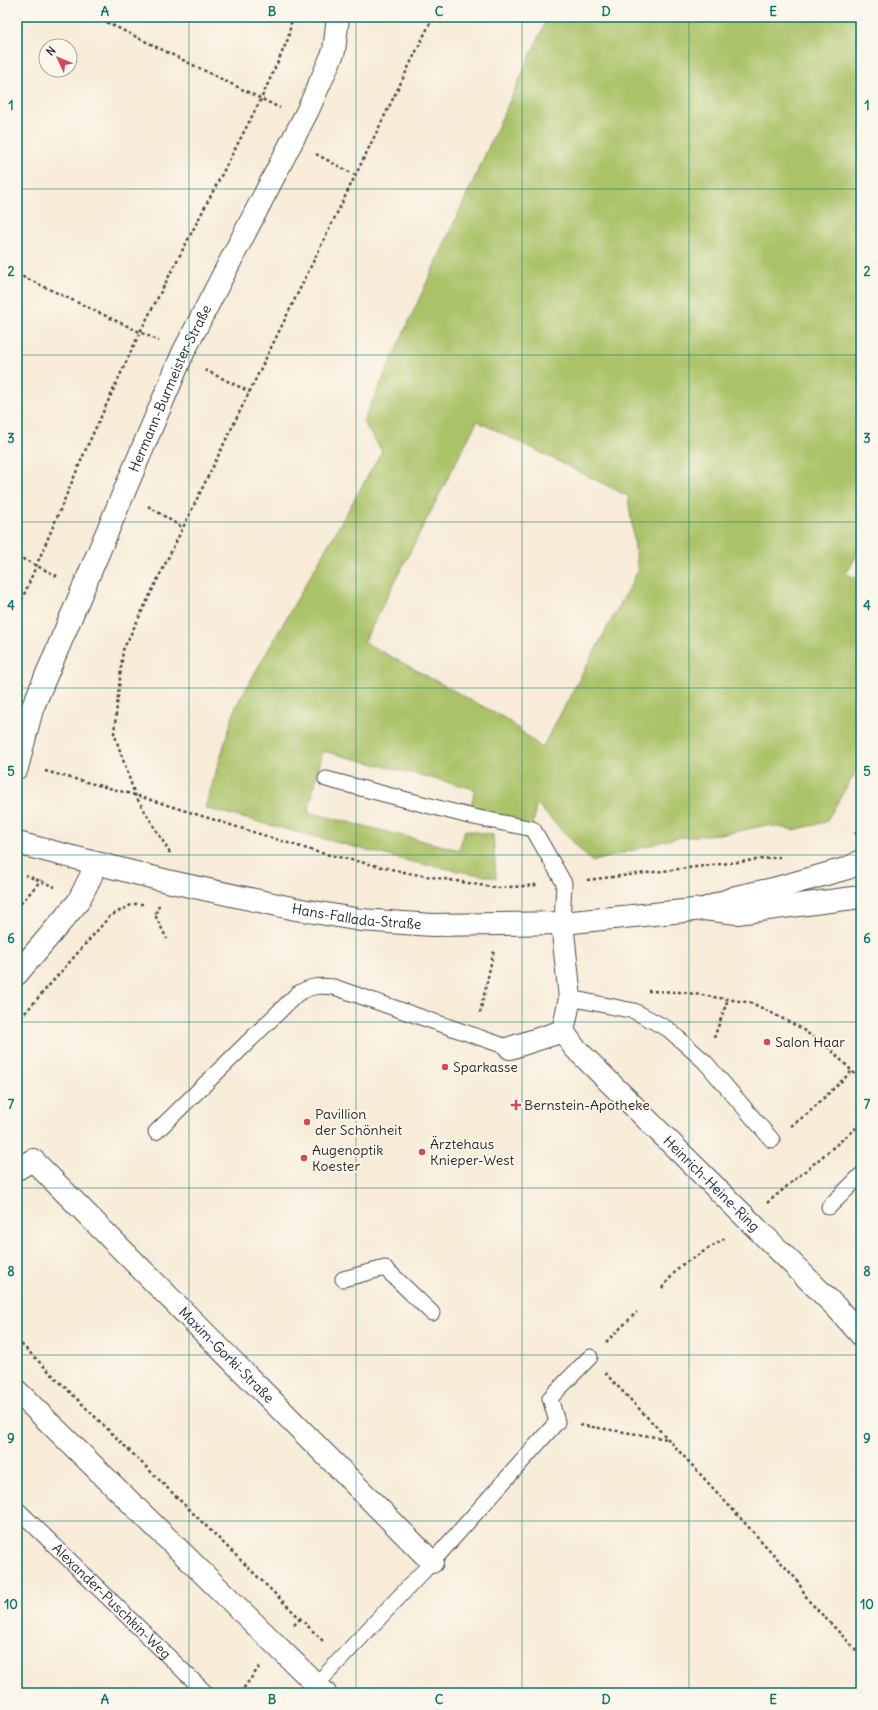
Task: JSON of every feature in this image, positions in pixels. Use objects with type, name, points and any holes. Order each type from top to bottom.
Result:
[{"type":"street","name":"Hermann-Burmeister-Straße","points":[[18,766],[32,709],[183,353],[304,119],[334,51],[338,17]]},
{"type":"street","name":"Hans-Fallada-Straße","points":[[17,843],[167,881],[296,909],[361,920],[432,925],[562,923],[704,909],[737,913],[861,897]]},
{"type":"street","name":"Hans-Fallada-Straße","points":[[704,909],[736,897],[773,889],[841,870],[861,861]]},
{"type":"street","points":[[17,974],[78,902],[91,876],[93,863]]},
{"type":"street","points":[[510,1048],[563,1031],[570,998],[562,923]]},
{"type":"street","name":"Heinrich-Heine-Ring","points":[[563,1031],[574,1047],[837,1308],[861,1335]]},
{"type":"street","name":"Maxim-Gorki-Straße","points":[[17,1169],[33,1160],[432,1562]]},
{"type":"street","points":[[17,1391],[317,1690]]},
{"type":"lane","points":[[326,779],[469,816],[533,829],[564,883],[562,923]]},
{"type":"lane","points":[[156,1132],[297,994],[309,987],[334,987],[510,1048]]},
{"type":"lane","points":[[570,998],[634,1011],[668,1029],[705,1062],[772,1140]]},
{"type":"lane","points":[[829,1207],[861,1175]]},
{"type":"lane","points":[[343,1280],[385,1268],[432,1313]]},
{"type":"lane","points":[[317,1690],[341,1658],[432,1562],[557,1422],[550,1398],[590,1357]]},
{"type":"lane","name":"Alexander-Puschkin-Weg","points":[[17,1509],[206,1693]]},
{"type":"path","points":[[96,17],[304,119],[303,142],[317,156],[356,175]]},
{"type":"path","points":[[17,611],[86,448],[140,332],[261,99],[288,39],[292,17]]},
{"type":"path","points":[[168,939],[154,915],[159,905],[174,861],[135,795],[114,733],[123,650],[433,17]]},
{"type":"path","points":[[17,274],[183,353],[200,368],[250,392]]},
{"type":"path","points":[[124,492],[183,528]]},
{"type":"path","points":[[17,556],[83,588]]},
{"type":"path","points":[[18,766],[135,795],[318,852],[408,873],[497,888],[564,883],[787,856]]},
{"type":"path","points":[[23,874],[41,880],[56,888]]},
{"type":"path","points":[[17,908],[41,880]]},
{"type":"path","points":[[17,1022],[110,916],[133,904],[146,904]]},
{"type":"path","points":[[152,905],[159,905]]},
{"type":"path","points":[[475,1035],[499,924]]},
{"type":"path","points":[[647,991],[682,992],[752,1004],[799,1027],[830,1049],[853,1070],[861,1080]]},
{"type":"path","points":[[705,1062],[728,999]]},
{"type":"path","points":[[772,1140],[807,1114],[853,1070]]},
{"type":"path","points":[[662,1288],[680,1266],[735,1232],[747,1220],[861,1124]]},
{"type":"path","points":[[637,1312],[590,1357],[668,1439],[797,1580],[808,1600],[861,1655]]},
{"type":"path","points":[[17,1340],[341,1658]]},
{"type":"path","points":[[557,1422],[668,1439]]},
{"type":"green space","points":[[548,17],[861,17],[861,548],[846,574],[861,580],[861,763],[826,822],[794,830],[767,825],[729,833],[675,838],[592,862],[536,803],[533,829],[469,816],[475,789],[323,751],[308,812],[459,850],[465,830],[493,835],[496,878],[412,862],[205,808],[236,706],[382,451],[363,422]],"holes":[[[477,421],[628,496],[638,571],[542,748],[506,719],[364,642]]]},
{"type":"place","name":"Salon Haar","points":[[767,1042]]},
{"type":"place","name":"Sparkasse","points":[[445,1067]]},
{"type":"place","name":"Bernstein-Apotheke","points":[[516,1105]]},
{"type":"place","name":"Pavillion der Schönheit","points":[[307,1122]]},
{"type":"place","name":"Ärztehaus Knieper-West","points":[[422,1152]]},
{"type":"place","name":"Augenoptik Koester","points":[[304,1158]]}]
